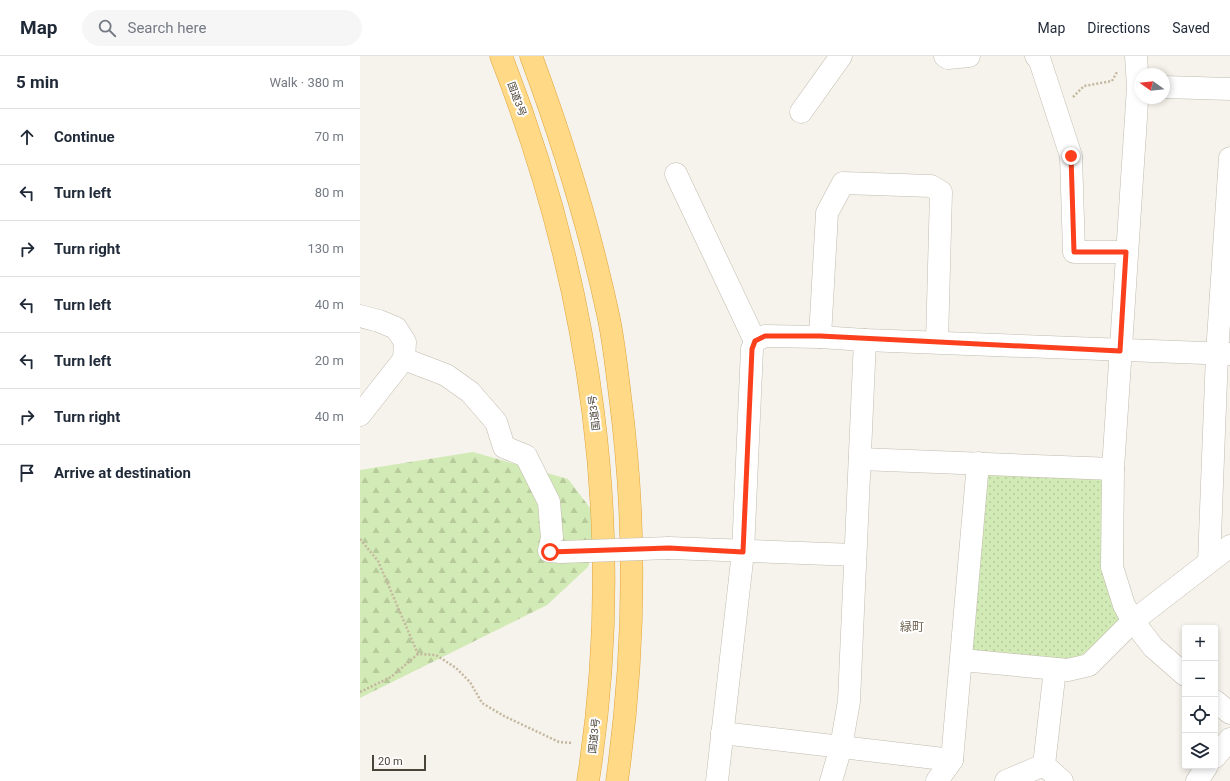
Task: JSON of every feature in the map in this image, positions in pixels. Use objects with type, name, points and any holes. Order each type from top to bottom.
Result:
[{"type":"highway","name":"国道3号","points":[[501,56],[550,195],[565,252],[581,326],[592,395],[600,465],[604,531],[604,596],[601,665],[594,744],[588,781]]},
{"type":"highway","points":[[531,56],[551,109],[587,223],[609,320],[628,456],[633,603],[624,729],[617,781]]},
{"type":"street","points":[[801,112],[841,56]]},
{"type":"street","points":[[945,56],[948,58],[969,56]]},
{"type":"street","points":[[1036,56],[1040,61],[1071,156],[1074,252],[1126,252]]},
{"type":"street","points":[[1137,58],[1138,68]]},
{"type":"street","points":[[1170,87],[1230,89]]},
{"type":"street","points":[[1138,104],[1126,252],[1113,469],[1112,567],[1124,605],[1133,621],[1153,647],[1182,672]]},
{"type":"street","points":[[1209,562],[1223,354],[1230,158]]},
{"type":"street","points":[[676,174],[755,341]]},
{"type":"street","points":[[820,336],[827,213],[843,183],[930,186],[941,192],[937,342]]},
{"type":"street","points":[[360,316],[379,321],[396,328],[405,342],[404,359],[360,415]]},
{"type":"street","points":[[717,781],[743,552],[752,349],[755,341],[765,336],[820,336],[865,340],[1223,354]]},
{"type":"street","points":[[831,781],[841,747],[849,701],[865,340]]},
{"type":"street","points":[[404,359],[446,375],[470,392],[496,422],[504,447],[526,456],[549,502],[552,538],[550,552],[669,548],[855,556]]},
{"type":"street","points":[[860,459],[1113,469]]},
{"type":"street","points":[[937,781],[952,760],[962,660],[978,463]]},
{"type":"street","points":[[962,660],[1068,670],[1089,665],[1133,621],[1230,546]]},
{"type":"street","points":[[1044,765],[1055,669]]},
{"type":"street","points":[[1218,704],[1230,714]]},
{"type":"street","points":[[722,734],[952,760]]},
{"type":"street","points":[[1218,753],[1230,739]]},
{"type":"street","points":[[1006,781],[1044,765]]},
{"type":"street","points":[[1044,765],[1062,781]]},
{"type":"street","points":[[1197,781],[1205,769]]},
{"type":"path","points":[[1059,120],[1076,92],[1084,86],[1112,81],[1119,67],[1137,58]]},
{"type":"path","points":[[360,538],[378,561],[418,654]]},
{"type":"path","points":[[360,692],[391,677],[418,654],[436,655],[456,668],[470,682],[482,703],[504,716],[559,742],[594,744]]},
{"type":"green space","points":[[473,452],[568,479],[597,517],[597,538],[588,567],[547,605],[360,698],[360,470]]},
{"type":"green space","points":[[992,471],[1101,477],[1106,484],[1120,615],[1119,623],[1076,660],[969,650],[985,478]]},
{"type":"district","name":"緑町","points":[[912,627]]},
{"type":"route","points":[[550,552],[669,548],[743,552],[752,349],[755,341],[765,336],[820,336],[865,340],[1120,351],[1126,252],[1074,252],[1071,156]]}]
